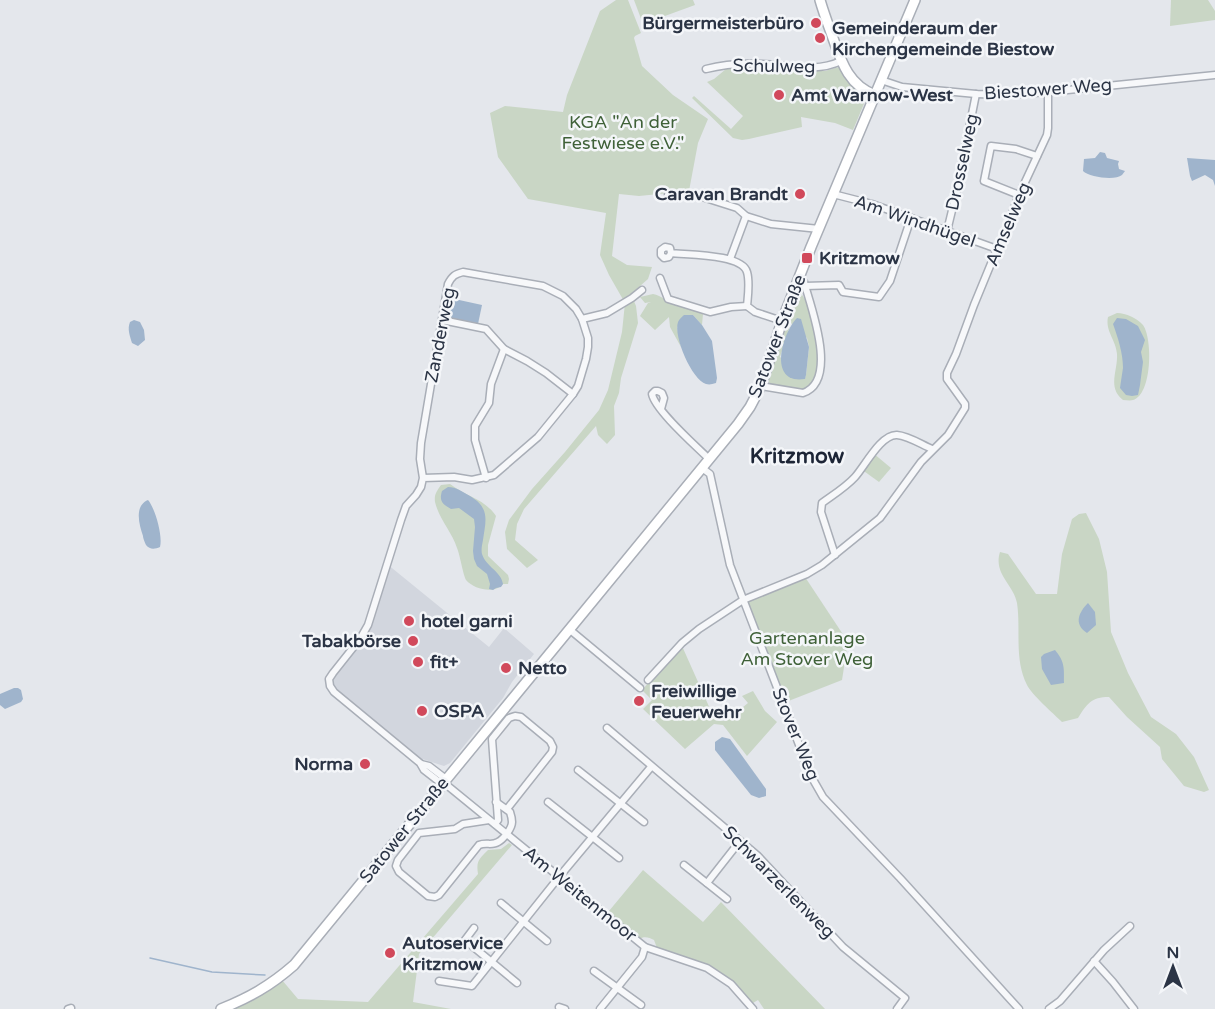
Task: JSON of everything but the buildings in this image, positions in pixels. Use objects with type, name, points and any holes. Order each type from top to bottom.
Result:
[{"type":"main road","name":"Schulweg","points":[[820,0],[847,73],[865,91],[875,95]]},
{"type":"main road","name":"Satower Straße","points":[[220,1009],[261,991],[294,965],[750,407],[761,386],[782,321],[833,194],[915,0]]},
{"type":"street","name":"Schulweg","points":[[706,69],[734,64],[813,68],[826,67],[841,61]]},
{"type":"street","name":"Biestower Weg","points":[[881,81],[902,87],[976,94],[1014,94],[1215,75]]},
{"type":"street","name":"Amselweg","points":[[932,449],[948,435],[965,408],[964,401],[947,379],[947,373],[1001,243],[1018,195],[1047,135],[1048,92]]},
{"type":"street","name":"Drosselweg","points":[[947,231],[976,94]]},
{"type":"street","points":[[1018,195],[984,181],[991,146],[1016,149],[1037,156]]},
{"type":"street","points":[[668,195],[691,194],[709,198],[737,208],[746,216],[771,224],[819,229]]},
{"type":"street","name":"Am Windhügel","points":[[833,194],[872,204],[997,249]]},
{"type":"street","points":[[730,259],[746,216]]},
{"type":"street","points":[[805,286],[839,285],[843,292],[879,297],[890,281],[911,218]]},
{"type":"street","points":[[671,253],[730,259],[740,263],[747,270],[747,306]]},
{"type":"street","name":"Zanderweg","points":[[423,478],[420,451],[442,320],[451,279],[455,274],[464,272],[543,286],[562,296],[576,309],[582,319],[586,329],[588,347],[578,386],[573,394],[538,437],[494,475],[486,478]]},
{"type":"street","points":[[761,386],[803,393],[814,386],[820,372],[820,343],[805,286],[800,276]]},
{"type":"street","points":[[660,278],[668,299],[710,312],[747,306],[755,312],[782,321]]},
{"type":"street","points":[[582,319],[607,313],[642,290]]},
{"type":"street","points":[[442,320],[486,329],[504,349],[537,367],[573,394]]},
{"type":"street","points":[[423,478],[454,477],[472,480],[486,478],[475,440],[475,426],[489,403],[490,384],[504,349]]},
{"type":"street","points":[[660,409],[709,459]]},
{"type":"street","points":[[648,680],[691,635],[743,600],[807,574],[822,565],[880,518],[932,449],[907,438],[891,436],[881,443],[855,478],[822,503],[821,512],[834,555]]},
{"type":"street","name":"Stover Weg","points":[[702,468],[710,474],[730,565],[811,776],[823,797],[1019,1009]]},
{"type":"street","name":"Am Weitenmoor","points":[[423,478],[421,487],[406,506],[368,625],[333,673],[329,680],[330,686],[334,692],[420,763],[424,770],[444,782],[645,947],[708,968],[731,984],[753,1009]]},
{"type":"street","points":[[569,629],[640,688]]},
{"type":"street","points":[[496,802],[510,812],[513,824],[507,834],[499,842],[484,842],[479,845],[439,895],[428,896],[399,872],[396,866],[398,860],[419,833],[455,829],[463,824],[492,822],[498,819],[496,802],[492,739],[509,718],[515,716],[521,717],[550,741],[553,747],[552,752],[507,809]]},
{"type":"street","name":"Schwarzerlenweg","points":[[607,728],[758,856],[843,947],[905,998],[897,1009]]},
{"type":"street","points":[[439,981],[472,986],[651,767]]},
{"type":"street","points":[[578,770],[644,822]]},
{"type":"street","points":[[548,802],[619,858]]},
{"type":"street","points":[[707,883],[740,840]]},
{"type":"street","points":[[684,865],[727,899]]},
{"type":"street","points":[[501,903],[547,941]]},
{"type":"street","points":[[1049,1009],[1060,1001],[1094,961],[1130,926]]},
{"type":"street","points":[[474,928],[465,940],[517,983]]},
{"type":"street","points":[[600,1009],[642,957],[645,947]]},
{"type":"street","points":[[1094,961],[1134,1009]]},
{"type":"street","points":[[594,971],[641,1005]]},
{"type":"shaded area","points":[[387,564],[489,647],[504,628],[534,654],[512,682],[503,698],[450,763],[444,766],[410,755],[330,686],[333,673],[360,639]]},
{"type":"green space","name":"KGA \"An der Festwiese e.V.\"","points":[[616,0],[628,0],[641,33],[634,38],[642,66],[673,95],[708,119],[698,143],[689,191],[639,196],[619,194],[612,256],[627,265],[652,267],[648,279],[631,294],[636,306],[638,323],[614,406],[615,435],[607,444],[598,435],[596,426],[524,509],[517,524],[515,540],[538,560],[527,568],[507,549],[505,532],[509,520],[532,489],[599,410],[608,390],[622,332],[625,303],[600,255],[606,213],[528,199],[498,157],[490,113],[505,106],[563,112],[567,95],[600,11]]},
{"type":"green space","points":[[634,0],[693,0],[695,5],[643,24]]},
{"type":"green space","points":[[1171,0],[1208,0],[1215,11],[1215,20],[1170,26]]},
{"type":"green space","points":[[839,67],[848,82],[866,99],[853,130],[835,123],[801,117],[802,127],[742,140],[733,138],[692,98],[694,96],[731,129],[743,116],[707,82],[726,69],[825,71]]},
{"type":"green space","points":[[800,292],[809,308],[818,355],[816,376],[802,390],[768,385],[767,382],[797,293]],"holes":[[[791,323],[807,338],[809,347],[805,378],[780,357]]]},
{"type":"green space","points":[[653,294],[675,305],[703,314],[702,325],[693,315],[677,327],[681,347],[670,327],[669,317],[655,330],[640,316],[651,302],[645,303],[640,297]]},
{"type":"green space","points":[[1117,313],[1128,315],[1141,322],[1148,342],[1147,378],[1139,396],[1132,400],[1123,400],[1115,390],[1117,354],[1107,322],[1108,317]]},
{"type":"green space","points":[[873,453],[891,468],[879,482],[861,469]]},
{"type":"green space","points":[[450,484],[481,502],[496,516],[488,545],[488,556],[508,575],[508,584],[490,590],[474,586],[466,580],[455,542],[435,502],[435,495],[441,485]]},
{"type":"green space","points":[[1086,513],[1099,539],[1107,572],[1111,632],[1128,673],[1151,717],[1176,734],[1194,757],[1209,790],[1204,792],[1184,786],[1162,759],[1160,747],[1109,697],[1094,700],[1087,705],[1078,718],[1062,722],[1027,685],[1019,655],[1017,603],[999,567],[1000,552],[1008,554],[1036,594],[1057,594],[1062,554],[1072,519],[1079,514]]},
{"type":"green space","name":"Gartenanlage Am Stover Weg","points":[[805,577],[848,642],[842,680],[786,702],[748,602]]},
{"type":"green space","name":"Gartenanlage Am Stover Weg","points":[[682,646],[715,720],[726,721],[748,703],[742,696],[753,691],[765,711],[777,722],[747,756],[723,725],[714,724],[685,749],[643,709],[652,700],[642,690]]},
{"type":"green space","points":[[509,843],[512,845],[419,954],[413,1002],[451,1009],[230,1009],[269,990],[282,980],[298,999],[368,1002],[478,874],[477,866],[482,856],[488,850],[501,849]]},
{"type":"green space","points":[[643,870],[703,922],[721,902],[825,1009],[764,1009],[758,1000],[753,1003],[732,982],[708,965],[657,948],[654,940],[650,938],[639,939],[609,911]]},
{"type":"water","points":[[1100,152],[1105,153],[1107,158],[1119,161],[1119,169],[1125,171],[1122,175],[1102,178],[1083,171],[1084,159],[1095,158]]},
{"type":"water","points":[[1187,158],[1215,160],[1215,186],[1213,180],[1205,175],[1192,181]]},
{"type":"water","points":[[450,298],[482,305],[478,324],[446,318]]},
{"type":"water","points":[[684,315],[693,315],[712,341],[716,383],[707,384],[701,381],[685,357],[677,329],[678,321]]},
{"type":"water","points":[[797,318],[801,319],[809,347],[805,379],[793,379],[786,374],[782,366],[783,345],[791,325]]},
{"type":"water","points":[[1117,318],[1126,319],[1138,326],[1145,340],[1141,352],[1143,362],[1138,395],[1126,395],[1120,388],[1123,362],[1113,324]]},
{"type":"water","points":[[134,320],[140,322],[144,330],[145,340],[138,346],[132,343],[129,332],[130,322]]},
{"type":"water","points":[[448,487],[470,496],[484,510],[482,554],[502,580],[501,587],[489,589],[487,574],[477,566],[474,559],[474,519],[459,508],[451,509],[442,502],[442,491]]},
{"type":"water","points":[[148,500],[156,515],[161,542],[160,547],[154,549],[146,545],[139,521],[141,506]]},
{"type":"water","points":[[1088,603],[1095,612],[1096,625],[1087,633],[1080,626],[1079,618]]},
{"type":"water","points":[[1055,650],[1063,665],[1064,683],[1051,685],[1042,669],[1041,657]]},
{"type":"water","points":[[14,688],[21,690],[23,699],[5,709],[0,705],[0,694]]},
{"type":"water","points":[[722,737],[730,739],[766,789],[766,796],[759,798],[751,795],[715,750],[715,742]]},
{"type":"waterway","points":[[150,958],[212,972],[265,975]]},
{"type":"place","name":"Bürgermeisterbüro","points":[[816,23]]},
{"type":"place","name":"Gemeinderaum der Kirchengemeinde Biestow","points":[[820,38]]},
{"type":"place","name":"Amt Warnow-West","points":[[779,95]]},
{"type":"place","name":"Caravan Brandt","points":[[800,194]]},
{"type":"place","name":"Kritzmow","points":[[807,258]]},
{"type":"place","name":"hotel garni","points":[[409,621]]},
{"type":"place","name":"Tabakbörse","points":[[413,641]]},
{"type":"place","name":"fit+","points":[[418,662]]},
{"type":"place","name":"Netto","points":[[506,668]]},
{"type":"place","name":"Freiwillige Feuerwehr","points":[[639,701]]},
{"type":"place","name":"OSPA","points":[[422,711]]},
{"type":"place","name":"Norma","points":[[365,764]]},
{"type":"place","name":"Autoservice Kritzmow","points":[[390,953]]},
{"type":"district","name":"Kritzmow","points":[[797,456]]}]
